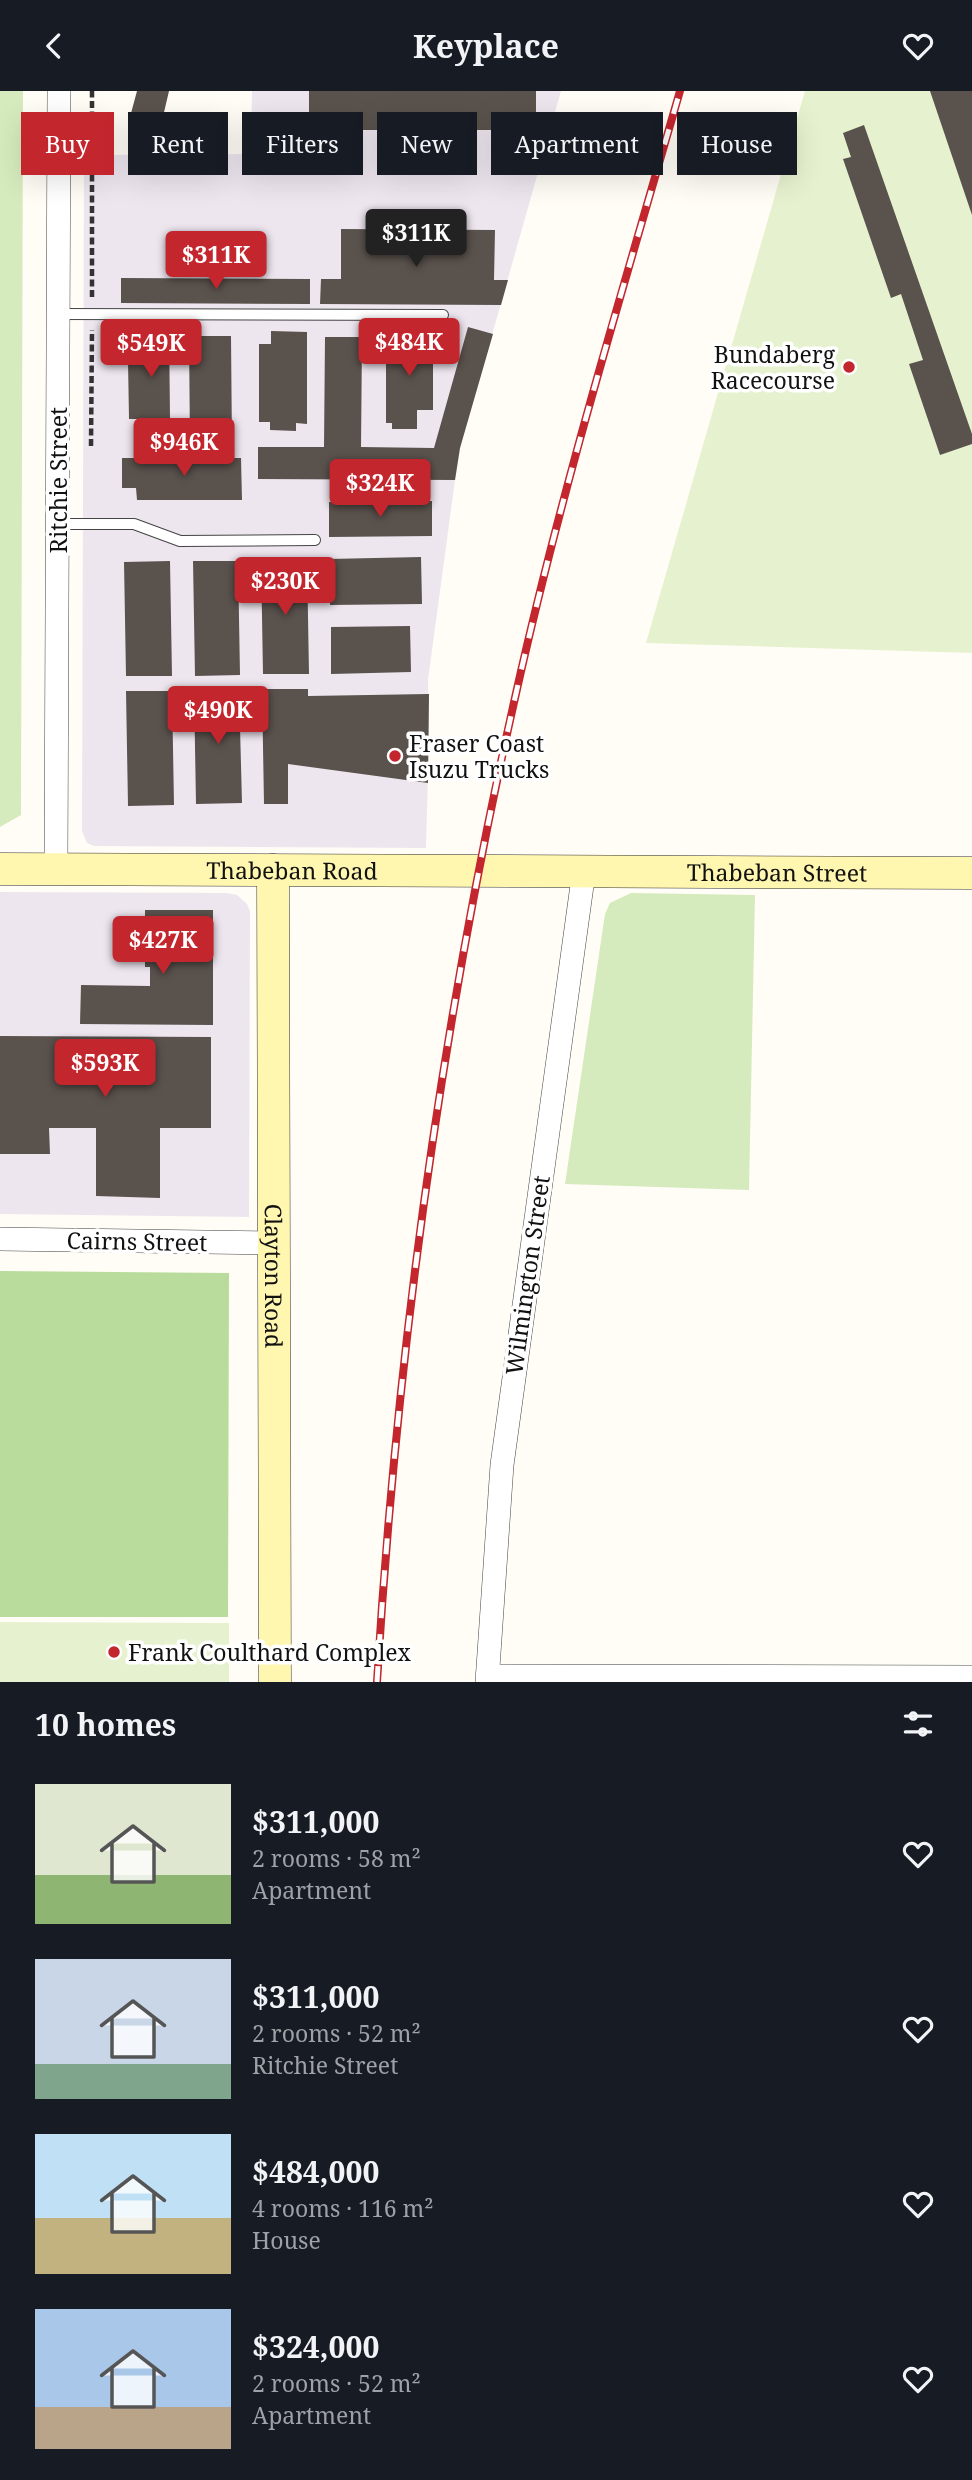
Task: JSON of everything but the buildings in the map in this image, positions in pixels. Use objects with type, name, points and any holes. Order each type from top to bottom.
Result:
[{"type":"street","name":"Ritchie Street","points":[[56,869],[59,91]]},
{"type":"street","name":"Thabeban Road","points":[[0,869],[584,871]]},
{"type":"street","name":"Clayton Road","points":[[273,870],[275,1682]]},
{"type":"street","name":"Thabeban Street","points":[[584,871],[972,873]]},
{"type":"street","name":"Wilmington Street","points":[[487,1679],[502,1465],[584,871]]},
{"type":"street","name":"Cairns Street","points":[[0,1239],[275,1243]]},
{"type":"street","points":[[487,1679],[875,1680],[972,1677]]},
{"type":"lane","points":[[58,314],[443,315]]},
{"type":"lane","points":[[58,524],[134,524],[180,541],[315,540]]},
{"type":"path","points":[[91,446],[92,91]]},
{"type":"shaded area","points":[[252,91],[561,91],[555,112],[491,112],[491,175],[537,175],[460,448],[428,680],[426,848],[94,846],[87,843],[82,831],[84,175],[114,175],[114,155],[128,155],[128,175],[228,175],[228,154],[242,154],[242,175],[363,175],[363,112],[252,112]]},
{"type":"shaded area","points":[[0,892],[227,893],[237,895],[247,904],[250,911],[249,1217],[0,1214]]},
{"type":"green space","points":[[0,91],[23,91],[21,815],[0,827]]},
{"type":"green space","name":"Bundaberg Racecourse","points":[[805,91],[972,91],[972,653],[646,643],[781,175],[797,175],[797,119]]},
{"type":"green space","points":[[631,893],[755,895],[749,1190],[565,1184],[605,914],[610,903]]},
{"type":"green space","points":[[0,1271],[229,1273],[228,1617],[0,1617]]},
{"type":"green space","name":"Frank Coulthard Complex","points":[[0,1622],[229,1623],[229,1682],[0,1682]]},
{"type":"railway","points":[[377,1682],[397,1432],[411,1307],[445,1059],[467,935],[517,689],[553,539],[680,91]]},
{"type":"place","name":"Bundaberg Racecourse","points":[[849,367]]},
{"type":"place","name":"Fraser Coast Isuzu Trucks","points":[[395,756]]},
{"type":"place","name":"Frank Coulthard Complex","points":[[114,1652]]}]
